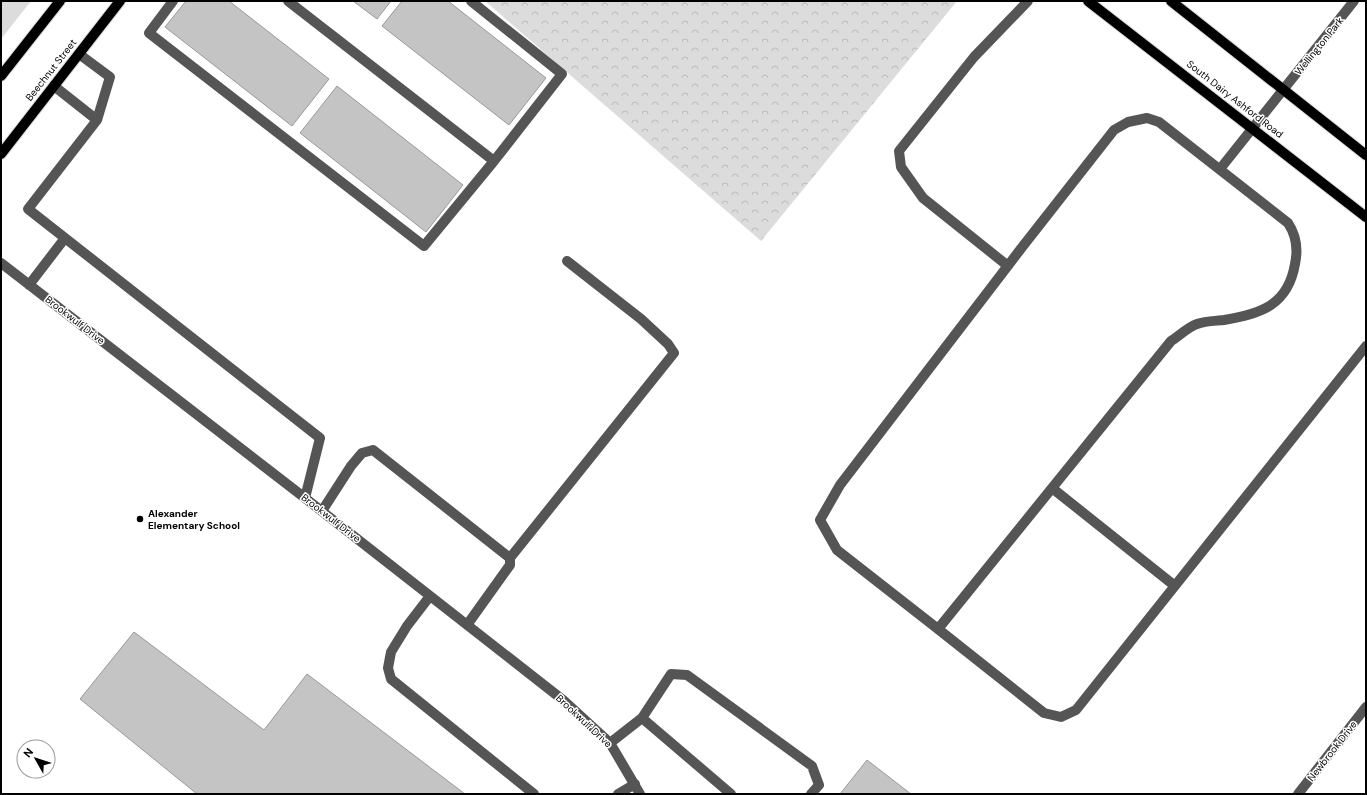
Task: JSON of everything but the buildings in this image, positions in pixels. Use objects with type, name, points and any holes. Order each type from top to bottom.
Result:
[{"type":"main road","points":[[1,76],[60,1]]},
{"type":"main road","name":"Beechnut Street","points":[[1,154],[120,1]]},
{"type":"main road","name":"South Dairy Ashford Road","points":[[1088,1],[1366,217]]},
{"type":"main road","points":[[1171,1],[1366,155]]},
{"type":"street","points":[[173,1],[149,33],[424,246],[494,161],[562,74],[471,1]]},
{"type":"street","points":[[288,1],[494,161]]},
{"type":"street","points":[[1008,266],[923,198],[901,167],[899,151],[974,57],[1028,1]]},
{"type":"street","name":"Wellington Park","points":[[1220,169],[1354,1]]},
{"type":"street","points":[[79,54],[110,77],[98,120],[28,209],[320,438],[305,498]]},
{"type":"street","points":[[54,86],[98,120]]},
{"type":"street","points":[[938,629],[1171,342],[1196,324],[1237,318],[1266,309],[1280,298],[1293,278],[1297,255],[1294,231],[1288,223],[1159,122],[1147,118],[1128,122],[1114,130],[840,485],[820,520],[838,550],[1044,713],[1061,717],[1076,710],[1366,346]]},
{"type":"street","points":[[29,285],[65,238]]},
{"type":"street","points":[[467,625],[510,565],[510,558],[674,353],[668,344],[641,319],[567,262]]},
{"type":"street","name":"Brookwulf Drive","points":[[1,263],[322,511],[563,700],[610,743],[640,794]]},
{"type":"street","points":[[322,511],[351,466],[362,453],[372,450],[510,558]]},
{"type":"street","points":[[1052,488],[1175,586]]},
{"type":"street","points":[[430,596],[407,626],[391,652],[388,668],[390,679],[534,794]]},
{"type":"street","points":[[610,743],[642,718],[671,674],[687,675],[812,766],[818,785],[811,794]]},
{"type":"street","name":"Newbrook Drive","points":[[1298,794],[1366,707]]},
{"type":"street","points":[[642,718],[731,794]]},
{"type":"street","points":[[618,794],[635,784]]},
{"type":"green space","points":[[1,1],[31,1],[1,39]]},
{"type":"green space","points":[[485,1],[957,1],[761,241]]},
{"type":"place","name":"Alexander Elementary School","points":[[140,519]]}]
